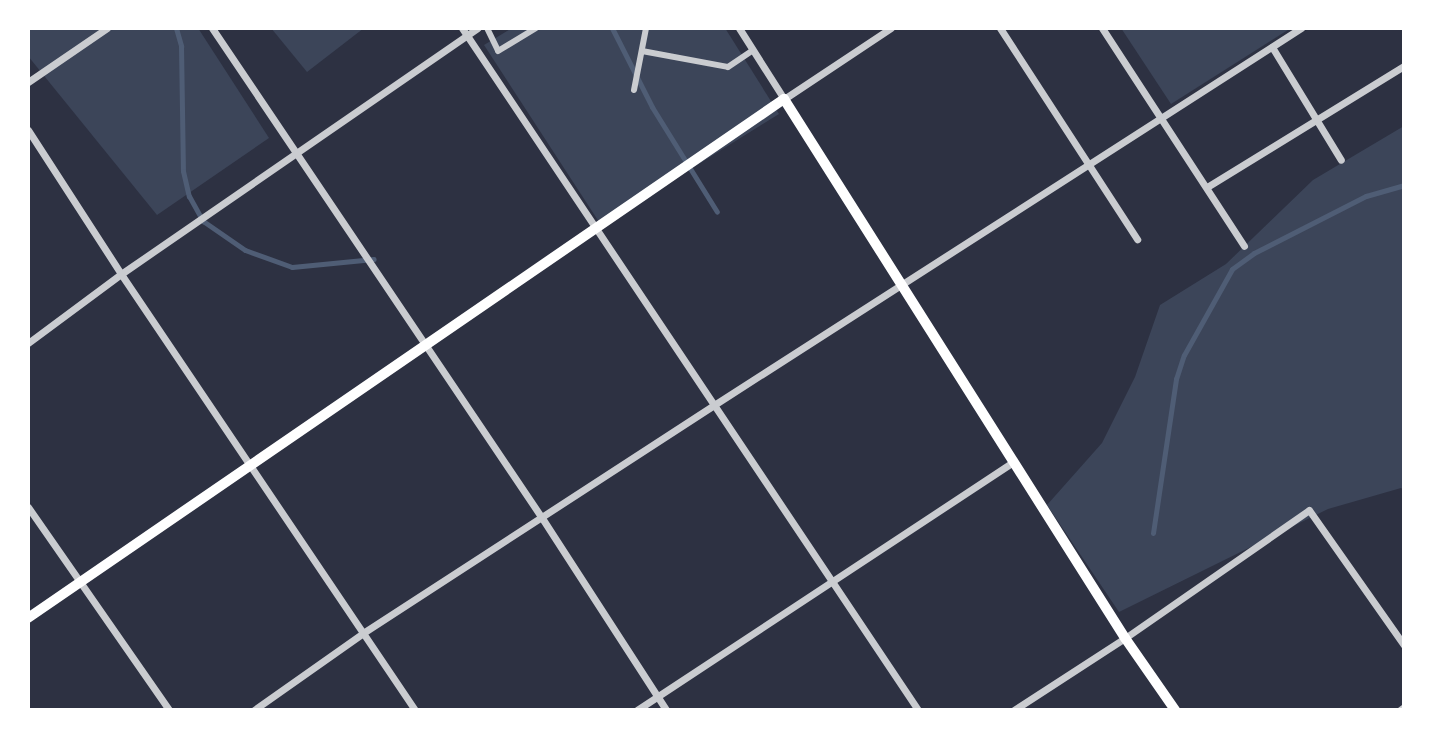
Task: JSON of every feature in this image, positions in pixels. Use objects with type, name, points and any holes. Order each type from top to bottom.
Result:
[{"type":"main road","points":[[28,618],[784,99],[1125,638],[1175,710]]},
{"type":"street","points":[[28,82],[107,28]]},
{"type":"street","points":[[212,28],[294,154],[542,518],[666,710]]},
{"type":"street","points":[[28,343],[464,31],[477,28]]},
{"type":"street","points":[[487,28],[498,51],[536,28]]},
{"type":"street","points":[[634,90],[646,28]]},
{"type":"street","points":[[739,28],[784,99],[891,28]]},
{"type":"street","points":[[1000,28],[1137,239]]},
{"type":"street","points":[[1102,28],[1244,246]]},
{"type":"street","points":[[254,710],[363,634],[714,405],[1301,28]]},
{"type":"street","points":[[464,31],[918,710]]},
{"type":"street","points":[[1272,47],[1341,160]]},
{"type":"street","points":[[642,51],[728,67],[753,50]]},
{"type":"street","points":[[1207,187],[1404,66]]},
{"type":"street","points":[[28,130],[121,274],[415,710]]},
{"type":"street","points":[[637,710],[1013,462]]},
{"type":"street","points":[[28,507],[82,581],[169,710]]},
{"type":"street","points":[[1014,710],[1125,638],[1308,510],[1404,645]]},
{"type":"shaded area","points":[[28,28],[198,28],[269,138],[157,215],[28,56]]},
{"type":"shaded area","points":[[271,28],[364,28],[307,72]]},
{"type":"shaded area","points":[[512,28],[725,28],[779,114],[601,225],[484,45]]},
{"type":"shaded area","points":[[1121,28],[1291,28],[1171,104]]},
{"type":"shaded area","points":[[1404,126],[1404,490],[1401,488],[1328,509],[1119,612],[1047,505],[1102,443],[1135,377],[1160,305],[1226,264],[1313,180]]},
{"type":"waterway","points":[[176,28],[181,46],[183,171],[189,196],[203,221],[245,250],[292,267],[374,259]]},
{"type":"waterway","points":[[612,28],[652,107],[717,212]]},
{"type":"waterway","points":[[1153,533],[1176,379],[1184,355],[1232,269],[1254,253],[1366,196],[1404,185]]}]
